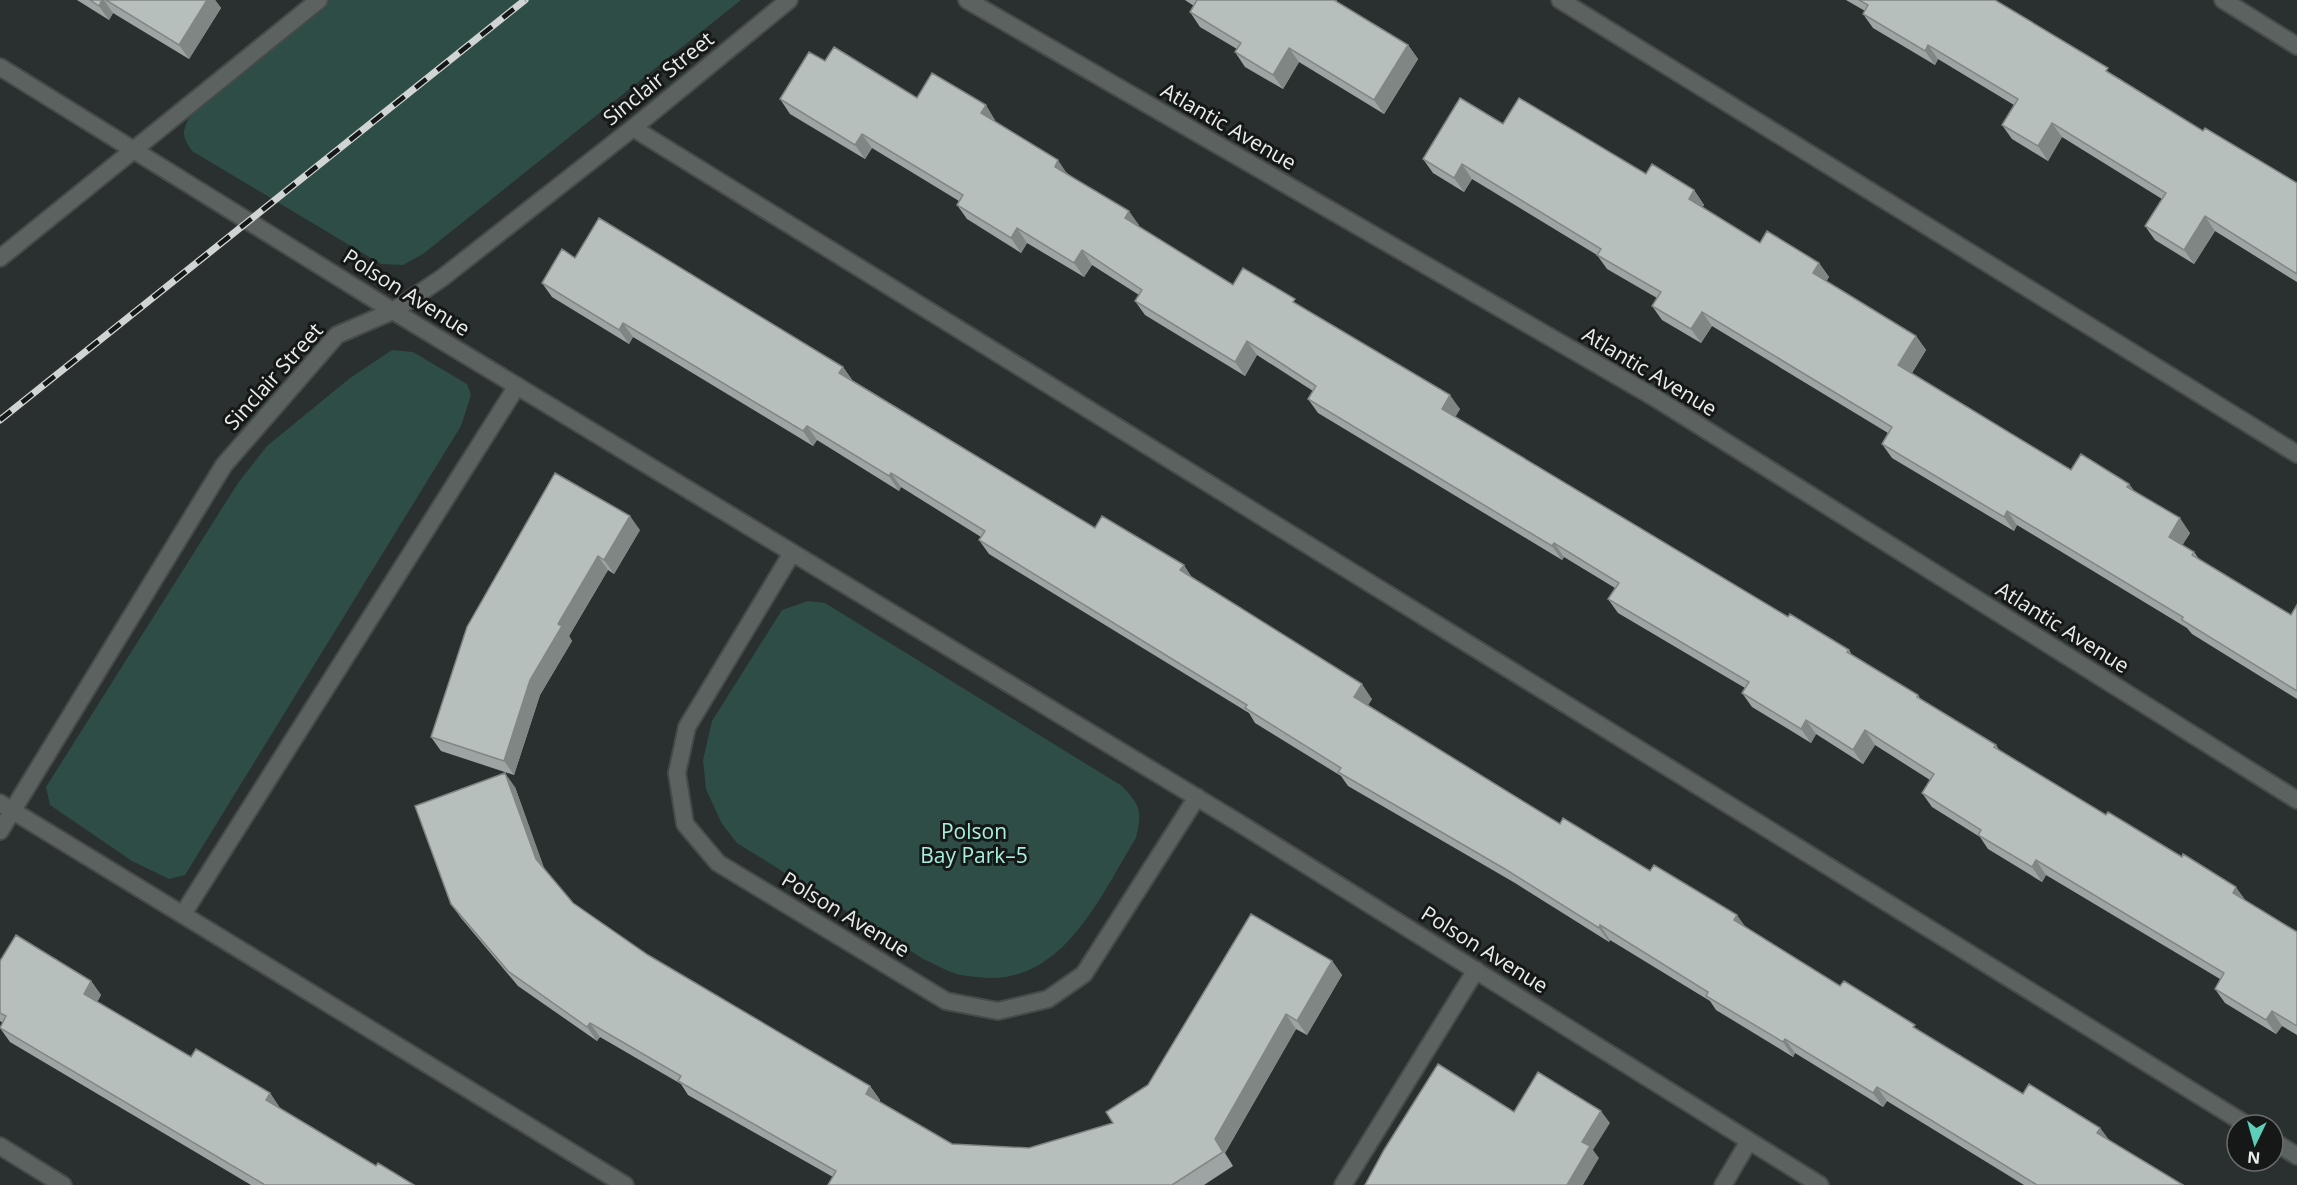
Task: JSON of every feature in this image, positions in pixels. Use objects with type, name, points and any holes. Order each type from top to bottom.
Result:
[{"type":"street","points":[[0,258],[319,0]]},
{"type":"street","name":"Sinclair Street","points":[[0,831],[6,807],[224,465],[337,335],[393,311],[442,278],[633,128],[789,0]]},
{"type":"street","name":"Atlantic Avenue","points":[[967,0],[1652,396],[2297,800]]},
{"type":"street","points":[[1560,0],[2297,454]]},
{"type":"street","points":[[2223,0],[2297,46]]},
{"type":"street","name":"Polson Avenue","points":[[0,67],[393,311],[1197,797],[1820,1185]]},
{"type":"street","points":[[633,128],[2228,1113]]},
{"type":"street","points":[[183,914],[517,386]]},
{"type":"street","name":"Polson Avenue","points":[[792,553],[687,727],[678,773],[685,824],[718,863],[926,989],[946,1001],[998,1011],[1048,999],[1084,974],[1197,797]]},
{"type":"street","points":[[6,807],[625,1185]]},
{"type":"street","points":[[1343,1185],[1476,970]]},
{"type":"street","points":[[1724,1185],[1749,1141]]},
{"type":"street","points":[[0,1146],[63,1185]]},
{"type":"green space","points":[[330,0],[741,0],[423,254],[403,265],[381,264],[192,151],[184,137],[184,129],[191,114]]},
{"type":"green space","points":[[392,350],[413,352],[467,384],[471,395],[461,426],[185,875],[169,879],[132,861],[50,805],[46,787],[238,483],[267,446],[350,378]]},
{"type":"green space","name":"Polson Bay Park–5","points":[[808,601],[825,603],[1122,786],[1133,799],[1139,815],[1136,838],[1092,911],[1055,954],[1032,968],[1007,977],[960,975],[943,969],[737,843],[722,824],[706,789],[703,760],[712,721],[782,610]]},
{"type":"building","points":[[90,0],[102,0],[99,6]]},
{"type":"building","points":[[106,0],[207,0],[179,45]]},
{"type":"building","points":[[1197,0],[1334,0],[1408,45],[1374,100],[1289,48],[1273,75],[1235,52],[1241,43],[1190,12]]},
{"type":"building","points":[[1859,0],[1995,0],[2108,68],[2106,71],[2203,131],[2205,128],[2297,183],[2297,274],[2205,216],[2184,250],[2145,226],[2166,193],[2052,123],[2038,146],[2002,125],[2018,99],[1928,45],[1925,51],[1863,14],[1868,5]]},
{"type":"building","points":[[834,47],[917,98],[932,73],[986,105],[981,113],[1058,160],[1055,167],[1129,211],[1125,218],[1233,285],[1243,268],[1295,299],[1293,302],[1450,395],[1442,409],[1788,617],[1790,614],[1849,650],[1847,652],[1996,745],[1994,747],[2106,815],[2108,812],[2236,887],[2233,893],[2297,932],[2297,1026],[2272,1011],[2266,1020],[2215,989],[2224,973],[2036,860],[2032,867],[1978,835],[1981,830],[1922,793],[1934,774],[1865,730],[1853,750],[1806,720],[1801,729],[1742,693],[1749,682],[1608,599],[1619,583],[1554,543],[1552,546],[1308,399],[1316,386],[1247,341],[1235,362],[1135,301],[1142,290],[1082,250],[1074,263],[1017,228],[1011,238],[957,205],[963,195],[862,134],[855,145],[780,99],[809,52],[825,61]]},
{"type":"building","points":[[1460,98],[1503,124],[1519,98],[1646,174],[1652,164],[1694,190],[1689,199],[1760,243],[1767,231],[1819,263],[1813,273],[1916,336],[1898,365],[2071,470],[2081,454],[2129,484],[2127,487],[2180,518],[2169,537],[2194,552],[2192,555],[2291,615],[2297,605],[2297,691],[2182,620],[2183,617],[2007,511],[2004,517],[1882,444],[1892,427],[1702,312],[1691,329],[1652,306],[1661,292],[1597,255],[1601,249],[1462,164],[1454,178],[1423,159]]},
{"type":"building","points":[[599,218],[843,367],[839,373],[1095,528],[1102,516],[1184,565],[1180,570],[1362,684],[1354,697],[1560,824],[1563,818],[1650,871],[1654,865],[1737,915],[1734,920],[1840,986],[1844,981],[1915,1025],[1913,1027],[2023,1094],[2029,1084],[2100,1128],[2097,1133],[2183,1185],[2037,1185],[1877,1087],[1873,1093],[1785,1039],[1783,1042],[1706,996],[1708,992],[1600,925],[1599,928],[1505,869],[1338,772],[1341,768],[1245,708],[1247,705],[979,540],[985,531],[891,473],[889,476],[807,426],[803,431],[623,323],[619,330],[542,283],[562,249],[575,258]]},
{"type":"building","points":[[555,473],[630,516],[604,560],[598,556],[558,624],[562,626],[530,680],[504,761],[431,737],[467,627]]},
{"type":"building","points":[[505,773],[536,859],[573,903],[648,955],[870,1086],[866,1094],[952,1144],[1029,1148],[1113,1123],[1106,1112],[1148,1085],[1251,914],[1332,961],[1297,1021],[1286,1014],[1215,1139],[1223,1152],[1172,1185],[828,1185],[836,1171],[678,1081],[681,1076],[590,1023],[587,1027],[508,971],[451,904],[415,806]]},
{"type":"building","points":[[16,935],[91,981],[84,994],[191,1057],[196,1049],[270,1093],[266,1100],[376,1166],[378,1163],[414,1185],[265,1185],[0,1028],[6,1016],[0,1013],[0,961]]},
{"type":"building","points":[[1438,1064],[1514,1112],[1538,1072],[1601,1111],[1582,1142],[1590,1146],[1567,1185],[1365,1185],[1384,1150]]},
{"type":"railway","points":[[0,420],[525,0]]}]
